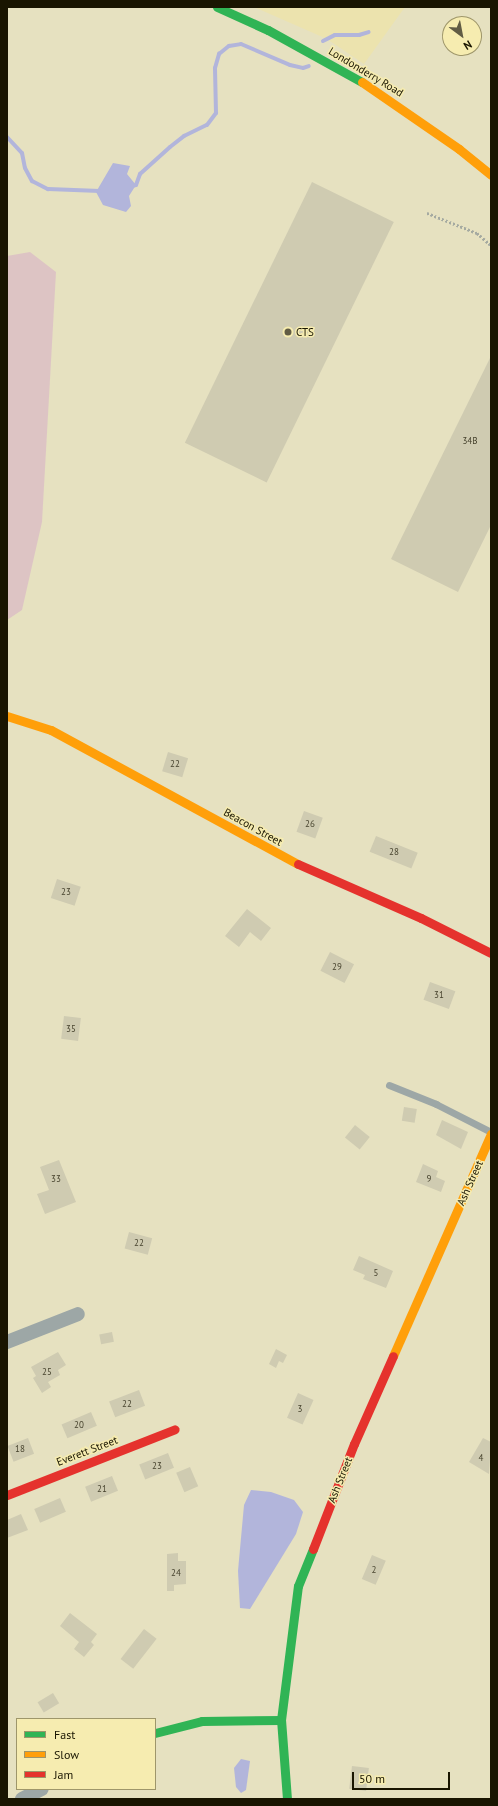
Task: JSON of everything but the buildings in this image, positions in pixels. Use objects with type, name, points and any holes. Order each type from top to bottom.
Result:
[{"type":"street","name":"Londonderry Road","points":[[217,7],[268,30],[376,90],[459,149],[491,175]]},
{"type":"street","name":"Beacon Street","points":[[7,716],[51,730],[308,870],[421,918],[491,953]]},
{"type":"street","name":"Ash Street","points":[[287,1799],[281,1720],[298,1586],[354,1444],[491,1133]]},
{"type":"street","points":[[7,1342],[78,1314]]},
{"type":"street","name":"Everett Street","points":[[7,1495],[175,1429]]},
{"type":"street","points":[[156,1733],[202,1721],[281,1720]]},
{"type":"street","points":[[22,1799],[40,1790]]},
{"type":"lane","points":[[389,1085],[436,1104],[491,1133]]},
{"type":"path","points":[[427,213],[477,233],[491,245]]},
{"type":"shaded area","points":[[254,7],[405,7],[364,64],[327,39]]},
{"type":"shaded area","points":[[30,252],[56,272],[42,522],[22,610],[7,620],[7,256]]},
{"type":"water","points":[[113,163],[130,166],[127,174],[136,185],[129,196],[131,206],[126,212],[103,205],[96,192]]},
{"type":"water","points":[[251,1490],[271,1492],[294,1500],[303,1512],[296,1534],[250,1609],[240,1608],[238,1571],[244,1505]]},
{"type":"water","points":[[241,1759],[250,1761],[246,1790],[241,1793],[236,1787],[234,1768]]},
{"type":"waterway","points":[[323,41],[335,35],[359,35],[369,32]]},
{"type":"waterway","points":[[132,186],[136,185],[140,174],[170,147],[184,136],[207,125],[216,113],[215,68],[219,54],[229,46],[241,44],[290,65],[303,68],[309,66]]},
{"type":"waterway","points":[[7,137],[22,153],[25,168],[32,181],[48,189],[100,191]]},
{"type":"traffic: fast","points":[[217,7],[268,30],[362,82]]},
{"type":"traffic: fast","points":[[287,1799],[281,1720],[298,1586],[313,1549]]},
{"type":"traffic: fast","points":[[156,1733],[202,1721],[281,1720]]},
{"type":"traffic: slow","points":[[362,82],[459,149],[491,175]]},
{"type":"traffic: slow","points":[[7,716],[51,730],[298,864]]},
{"type":"traffic: slow","points":[[393,1356],[491,1134]]},
{"type":"traffic: jam","points":[[298,864],[421,918],[491,953]]},
{"type":"traffic: jam","points":[[313,1549],[354,1444],[393,1356]]},
{"type":"traffic: jam","points":[[7,1495],[175,1429]]},
{"type":"place","name":"CTS","points":[[288,332]]}]
